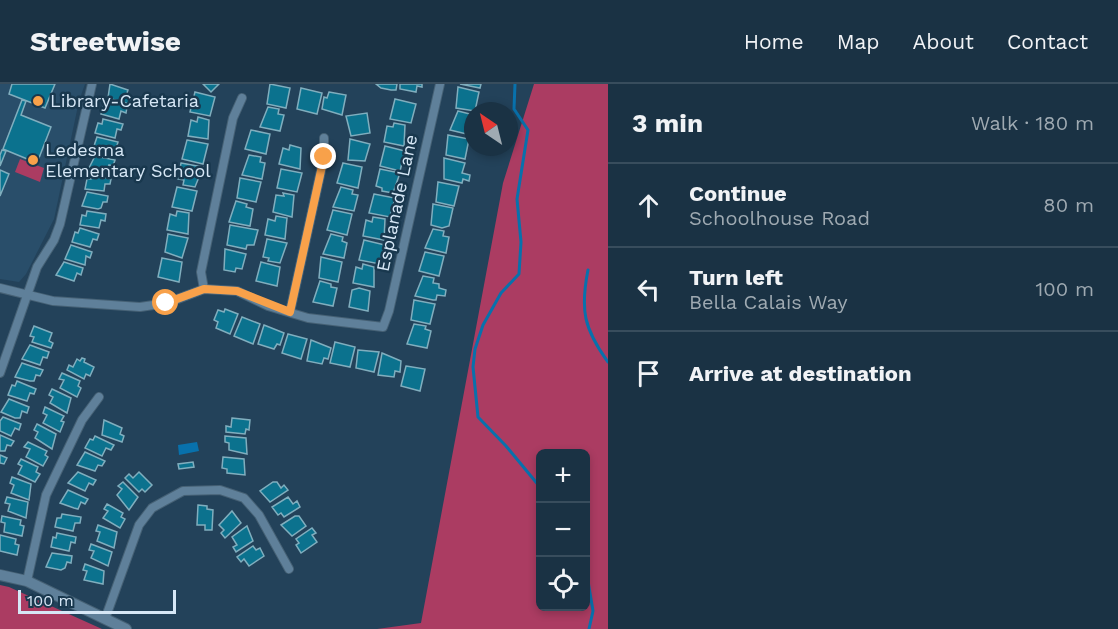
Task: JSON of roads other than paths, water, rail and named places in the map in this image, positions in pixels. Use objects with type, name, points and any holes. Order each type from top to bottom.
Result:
[{"type":"street","points":[[0,373],[29,296],[37,267],[54,240],[60,224],[92,84]]},
{"type":"street","name":"Esplanade Lane","points":[[290,312],[328,321],[383,327],[389,311],[440,84]]},
{"type":"street","points":[[204,289],[201,272],[233,118],[242,98]]},
{"type":"street","points":[[0,288],[53,301],[140,307],[166,303],[204,289],[237,291],[290,312],[324,157],[324,138]]},
{"type":"street","points":[[27,581],[46,495],[82,420],[99,397]]},
{"type":"street","points":[[105,619],[139,525],[152,508],[183,491],[220,490],[244,498],[259,515],[289,569]]},
{"type":"street","points":[[0,575],[27,581],[126,629]]},
{"type":"water","points":[[197,442],[199,451],[179,455],[178,445]]},
{"type":"waterway","points":[[515,84],[514,109],[528,130],[517,199],[521,242],[519,274],[501,293],[483,325],[475,349],[473,367],[478,417],[536,482]]},
{"type":"waterway","points":[[588,270],[584,297],[586,319],[594,339],[608,362]]},
{"type":"waterway","points":[[589,629],[593,611],[590,593]]},
{"type":"place","name":"Library-Cafetaria","points":[[38,101]]},
{"type":"place","name":"Ledesma Elementary School","points":[[33,160]]}]
